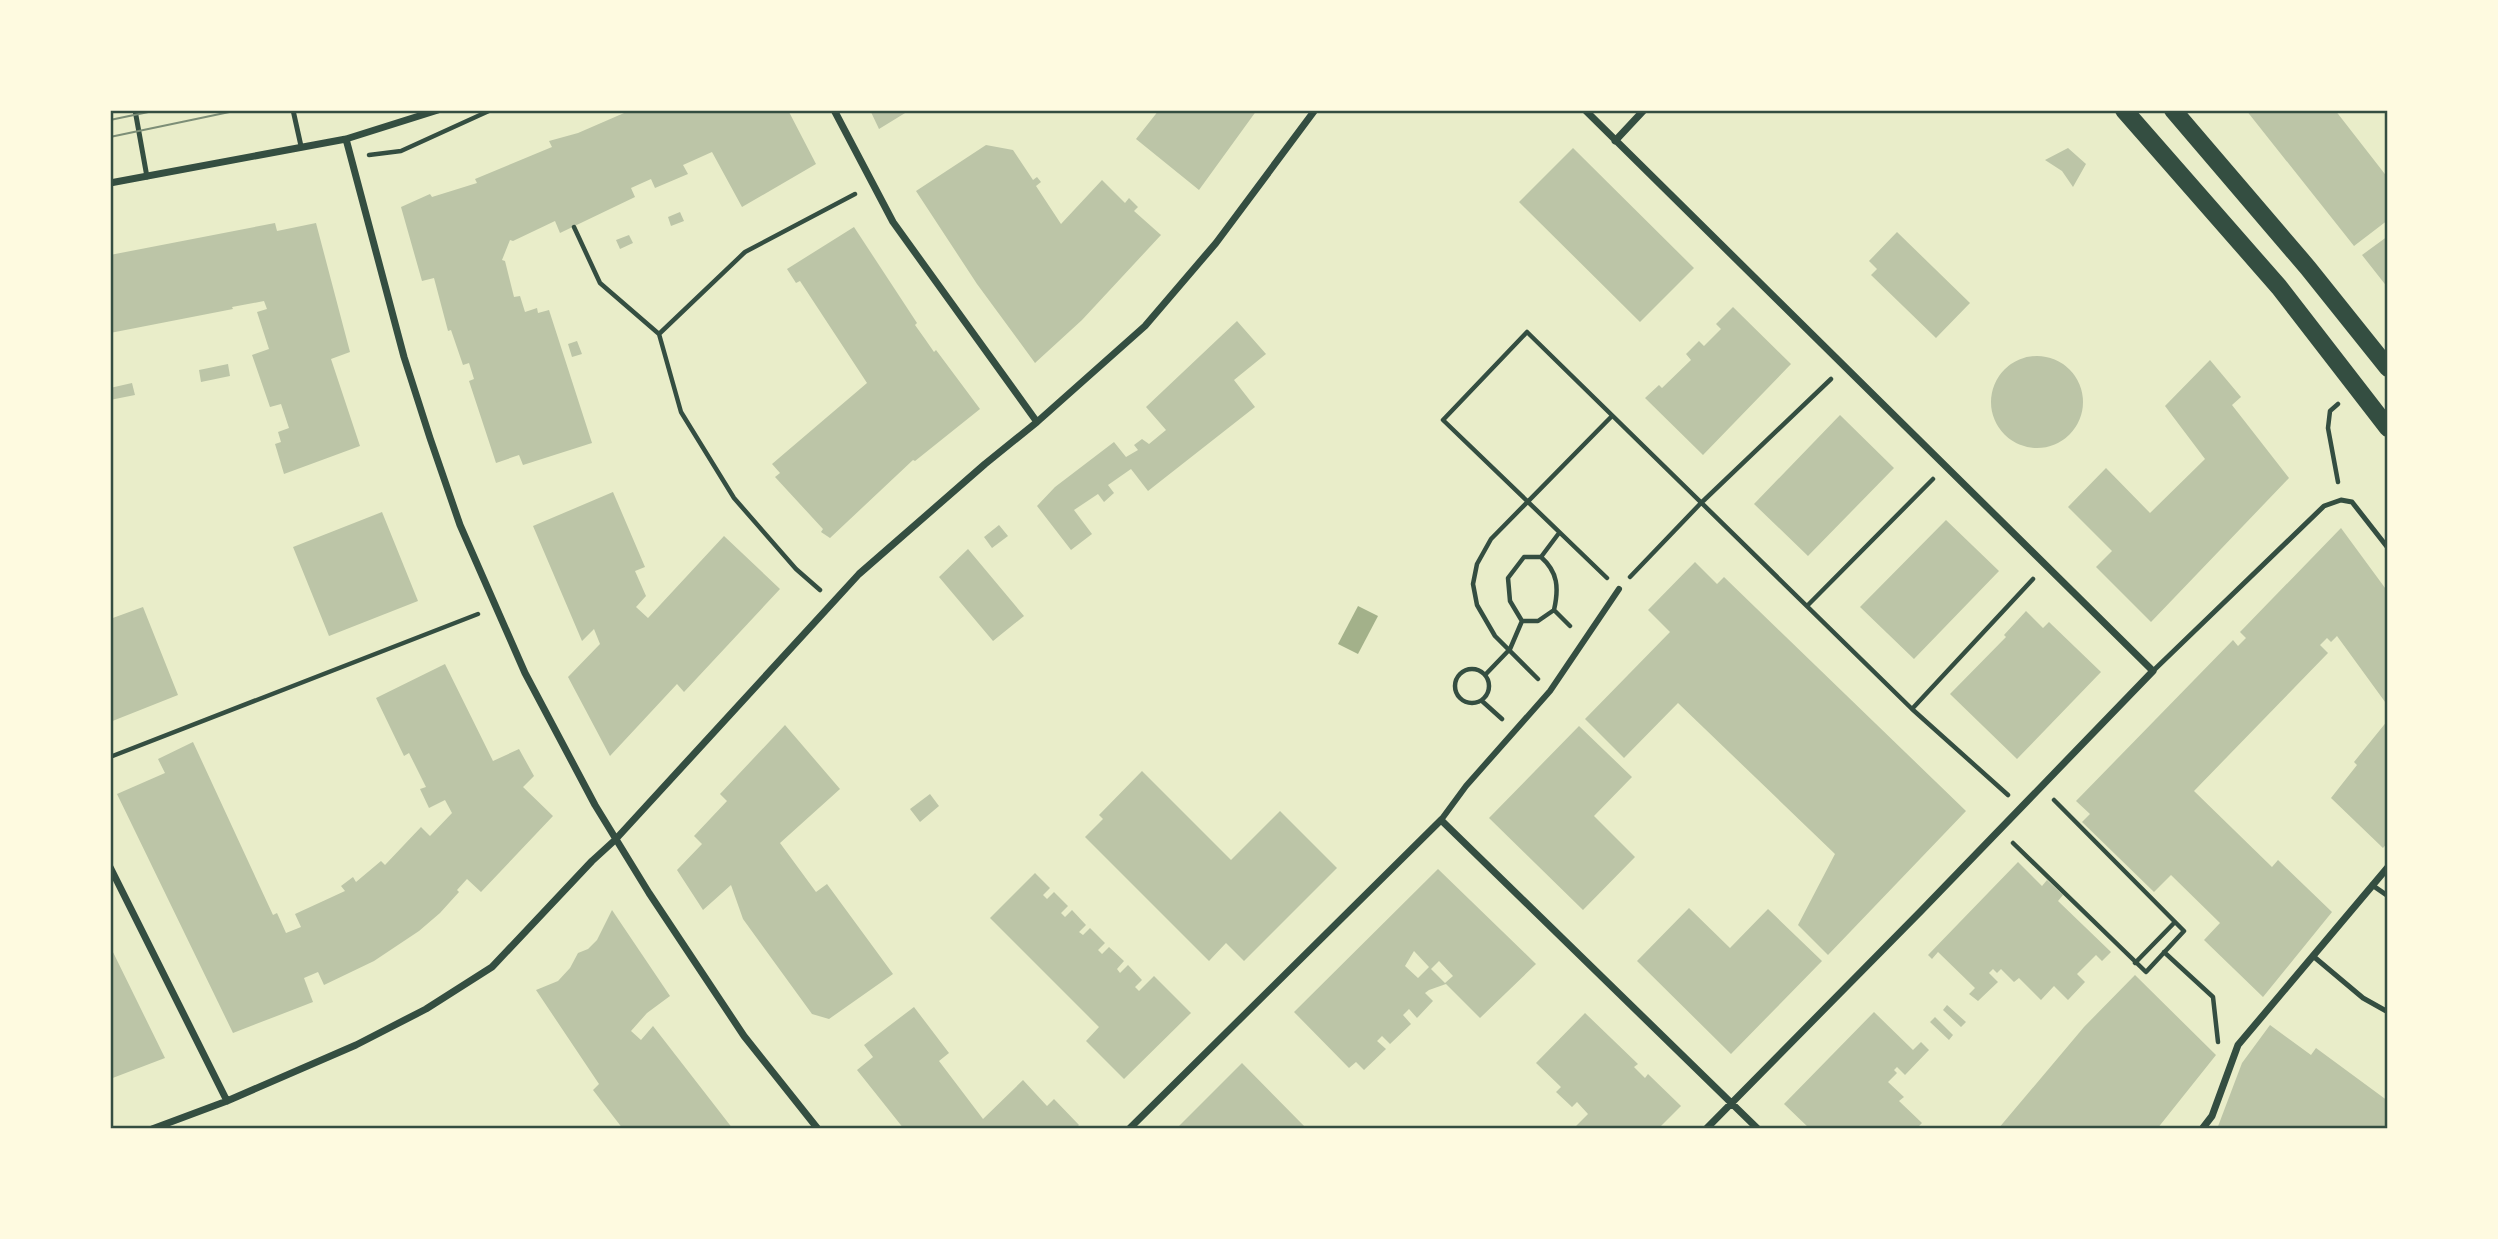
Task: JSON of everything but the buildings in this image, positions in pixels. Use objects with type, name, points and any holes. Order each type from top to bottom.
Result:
[{"type":"main road","points":[[2124,110],[2213,209],[2278,287],[2388,429]]},
{"type":"main road","points":[[2173,110],[2308,268],[2388,368]]},
{"type":"street","points":[[110,183],[346,139],[438,110]]},
{"type":"street","points":[[834,110],[893,222],[1037,422]]},
{"type":"street","points":[[152,1129],[227,1101],[379,1033],[426,1009],[492,967],[615,840],[859,573],[1145,326],[1216,243],[1315,110]]},
{"type":"street","points":[[1585,110],[2153,671],[1706,1129]]},
{"type":"street","points":[[1615,141],[1644,110]]},
{"type":"street","points":[[346,139],[407,369],[460,524],[525,673],[615,840],[744,1036],[818,1129]]},
{"type":"street","points":[[1129,1129],[1441,820],[1466,786],[1550,691],[1619,589]]},
{"type":"street","points":[[1441,820],[1758,1129]]},
{"type":"street","points":[[110,867],[227,1101]]},
{"type":"street","points":[[2204,1129],[2212,1116],[2238,1045],[2388,867]]},
{"type":"lane","points":[[135,110],[147,177]]},
{"type":"lane","points":[[293,110],[301,146]]},
{"type":"lane","points":[[2153,671],[2324,506],[2341,500],[2352,502],[2388,548]]},
{"type":"lane","points":[[2372,885],[2388,896]]},
{"type":"lane","points":[[2313,956],[2363,998],[2387,1014]]},
{"type":"path","points":[[659,334],[745,251],[873,183]]},
{"type":"path","points":[[573,227],[600,284],[659,334],[681,412],[734,498],[796,569],[834,602]]},
{"type":"path","points":[[1844,366],[1700,504],[1619,589],[1443,420],[1527,332],[1700,504],[1912,709],[2022,807]]},
{"type":"path","points":[[2338,404],[2330,411],[2328,428],[2341,500]]},
{"type":"path","points":[[1550,691],[1495,636],[1477,606],[1473,584],[1477,565],[1491,539],[1611,416]]},
{"type":"path","points":[[1808,606],[1945,467]]},
{"type":"path","points":[[1541,557],[1559,533]]},
{"type":"path","points":[[1524,557],[1541,557],[1552,567],[1558,586],[1554,610],[1538,621],[1522,621],[1510,601],[1508,578],[1524,557]]},
{"type":"path","points":[[1912,709],[2045,566]]},
{"type":"path","points":[[110,757],[495,608]]},
{"type":"path","points":[[1485,675],[1510,649],[1522,621]]},
{"type":"path","points":[[1470,669],[1481,671],[1485,675],[1489,692],[1482,701],[1471,704],[1460,700],[1454,684],[1459,674],[1470,669]]},
{"type":"path","points":[[1482,701],[1515,731]]},
{"type":"path","points":[[1999,830],[2146,972],[2184,931],[2041,788]]},
{"type":"path","points":[[2135,963],[2175,922]]},
{"type":"path","points":[[2164,952],[2213,997],[2219,1050]]},
{"type":"shaded area","points":[[1358,606],[1378,616],[1358,654],[1338,644]]},
{"type":"tram line","points":[[110,120],[158,110]]},
{"type":"tram line","points":[[110,137],[239,110]]}]
